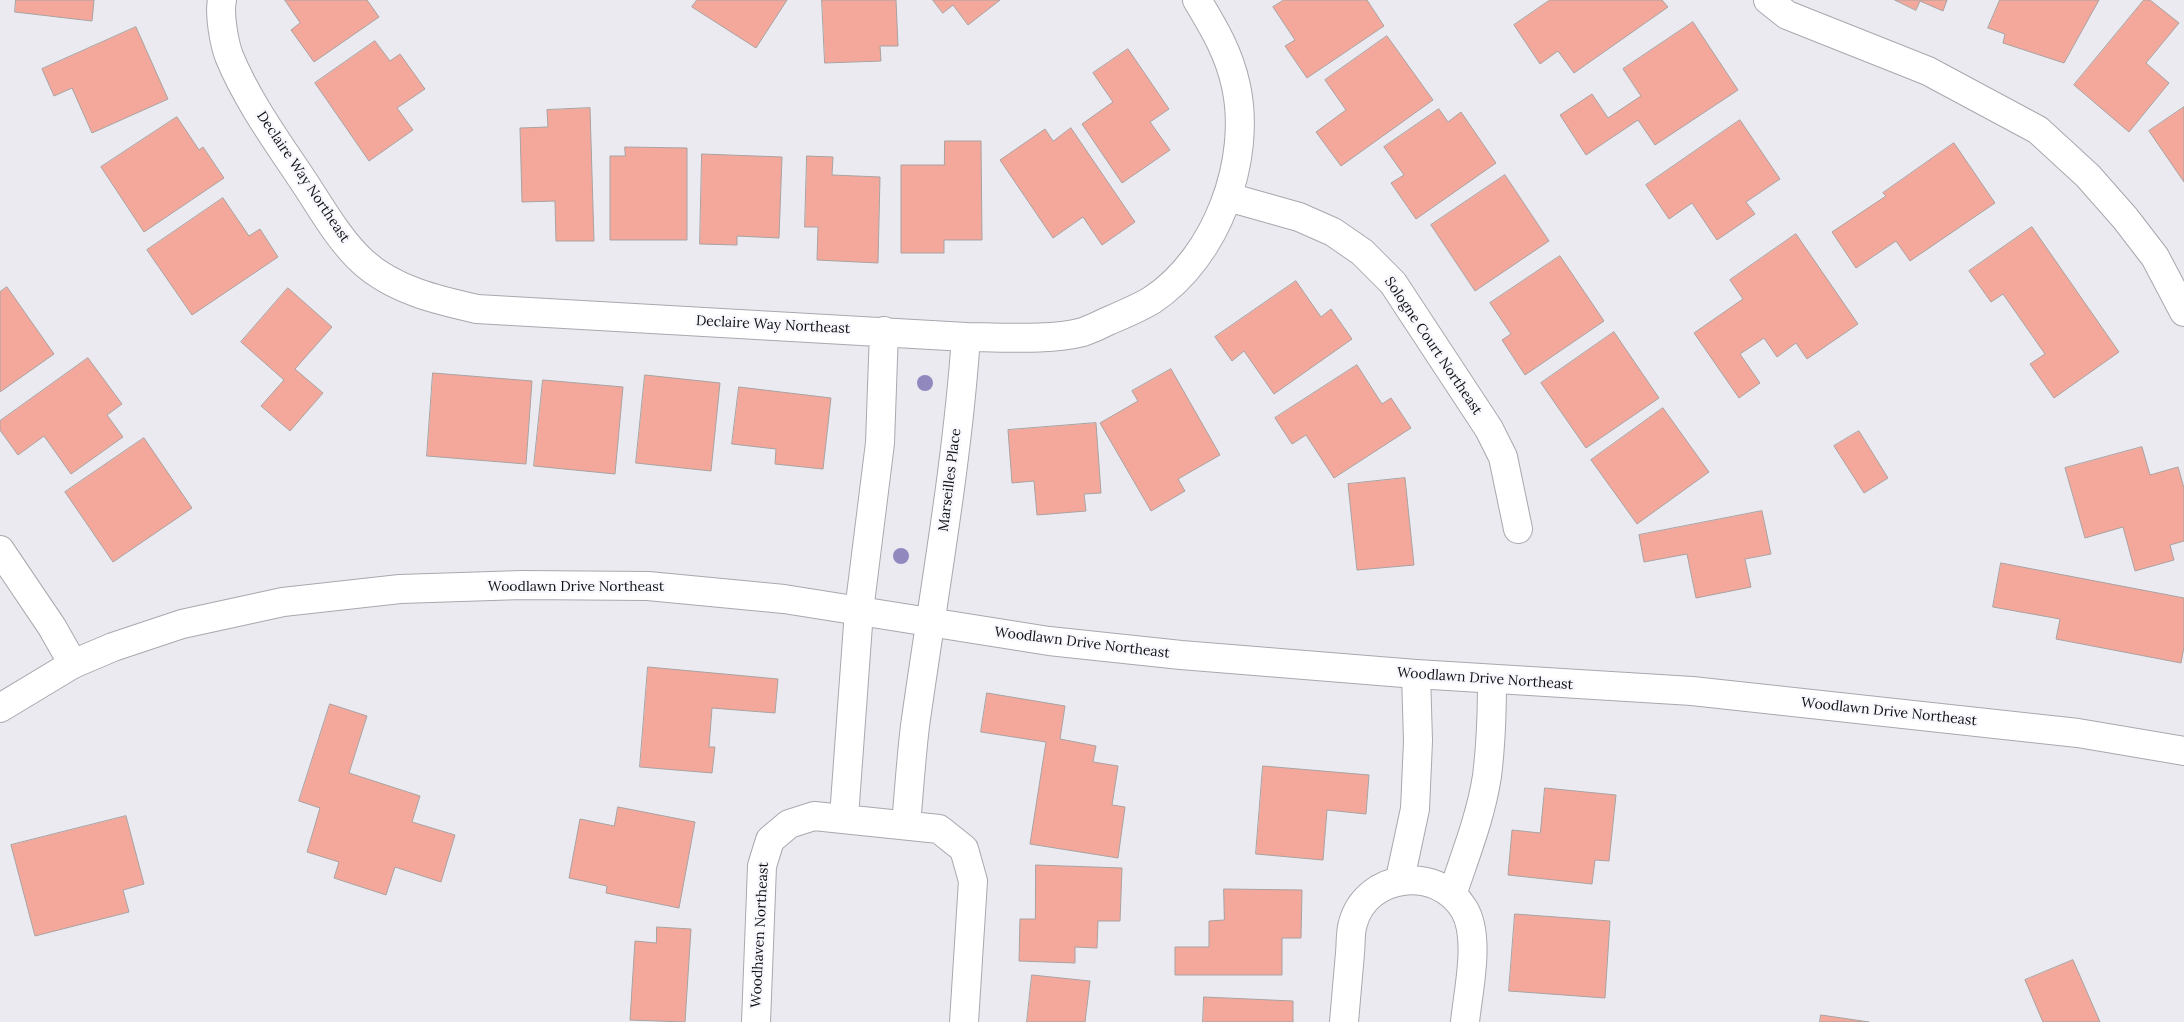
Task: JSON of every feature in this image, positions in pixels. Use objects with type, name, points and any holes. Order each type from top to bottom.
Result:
[{"type":"street","name":"Declaire Way Northeast","points":[[222,0],[220,10],[228,54],[252,102],[335,230],[363,262],[396,284],[435,300],[477,309],[966,337],[1044,336],[1083,332],[1117,318],[1152,300],[1181,275],[1207,241],[1228,197],[1237,160],[1240,124],[1236,86],[1222,42],[1197,0]]},
{"type":"street","points":[[1768,0],[1787,15],[1928,71],[2038,130],[2088,176],[2125,218],[2155,257],[2184,312]]},
{"type":"street","name":"Sologne Court Northeast","points":[[1228,197],[1299,217],[1333,232],[1362,252],[1393,283],[1489,428],[1503,457],[1518,529]]},
{"type":"street","points":[[844,818],[859,611],[880,444],[884,331]]},
{"type":"street","name":"Marseilles Place","points":[[930,622],[963,384],[966,337]]},
{"type":"street","points":[[0,550],[52,627],[73,664]]},
{"type":"street","name":"Woodlawn Drive Northeast","points":[[0,708],[73,664],[113,647],[182,624],[283,602],[400,589],[522,585],[648,586],[784,600],[1049,641],[1181,655],[1492,680],[1692,691],[2078,733],[2184,751]]},
{"type":"street","points":[[906,824],[915,728],[930,622]]},
{"type":"street","points":[[1400,879],[1415,808],[1418,741],[1416,674]]},
{"type":"street","points":[[1452,895],[1471,842],[1487,778],[1492,728],[1492,680]]},
{"type":"street","name":"Woodhaven Northeast","points":[[756,1022],[762,866],[770,840],[789,824],[814,816],[906,824],[939,829],[964,849],[973,881],[964,1022]]},
{"type":"street","points":[[1344,1022],[1353,923],[1366,899],[1379,888],[1400,879],[1430,881],[1452,895],[1464,910],[1471,934],[1472,949],[1465,1022]]},
{"type":"building","points":[[16,0],[94,0],[92,21],[15,12]]},
{"type":"building","points":[[285,0],[367,0],[379,17],[314,62],[291,30],[300,23]]},
{"type":"building","points":[[697,0],[787,0],[756,48],[692,7]]},
{"type":"building","points":[[822,0],[896,0],[898,46],[880,46],[881,61],[825,63]]},
{"type":"building","points":[[933,0],[1000,0],[968,25],[953,5],[943,13]]},
{"type":"building","points":[[1284,0],[1367,0],[1384,26],[1307,78],[1285,46],[1295,40],[1273,7]]},
{"type":"building","points":[[1550,0],[1662,0],[1668,7],[1574,73],[1558,51],[1540,64],[1514,25]]},
{"type":"building","points":[[1895,0],[1947,0],[1943,11],[1920,1],[1916,10]]},
{"type":"building","points":[[2000,0],[2099,0],[2064,63],[2003,43],[2005,34],[1988,28]]},
{"type":"building","points":[[2144,0],[2150,0],[2179,23],[2146,63],[2169,83],[2129,132],[2074,85]]},
{"type":"building","points":[[1693,22],[1738,90],[1655,145],[1638,120],[1586,155],[1560,115],[1592,94],[1608,118],[1641,96],[1623,69]]},
{"type":"building","points":[[136,27],[168,99],[92,133],[72,88],[54,96],[42,69]]},
{"type":"building","points":[[1387,36],[1433,100],[1341,166],[1316,132],[1346,110],[1325,80]]},
{"type":"building","points":[[375,41],[390,61],[400,54],[425,89],[397,108],[413,130],[369,161],[315,83]]},
{"type":"building","points":[[1128,49],[1169,109],[1150,122],[1170,150],[1122,183],[1082,124],[1113,102],[1093,73]]},
{"type":"building","points":[[2184,107],[2184,182],[2149,131]]},
{"type":"building","points":[[590,108],[594,241],[556,241],[555,201],[522,202],[520,128],[548,127],[547,110]]},
{"type":"building","points":[[1439,109],[1448,122],[1461,112],[1496,163],[1416,219],[1391,183],[1404,175],[1384,147]]},
{"type":"building","points":[[177,117],[199,150],[203,147],[224,178],[144,232],[101,167]]},
{"type":"building","points":[[1740,120],[1780,179],[1746,202],[1755,214],[1717,240],[1692,203],[1669,219],[1646,185]]},
{"type":"building","points":[[1071,128],[1135,222],[1102,245],[1083,217],[1053,238],[1000,160],[1045,129],[1053,141]]},
{"type":"building","points":[[945,141],[981,141],[982,240],[944,240],[944,253],[901,253],[901,165],[944,165]]},
{"type":"building","points":[[1954,143],[1995,203],[1910,261],[1896,241],[1856,268],[1832,232],[1886,196],[1883,193]]},
{"type":"building","points":[[625,147],[687,148],[687,240],[610,240],[610,156],[625,156]]},
{"type":"building","points":[[702,154],[782,157],[779,238],[737,236],[737,245],[700,244]]},
{"type":"building","points":[[807,156],[833,157],[832,175],[880,177],[878,263],[817,260],[818,227],[805,227]]},
{"type":"building","points":[[1505,175],[1549,241],[1475,291],[1431,225]]},
{"type":"building","points":[[223,198],[249,236],[260,229],[278,257],[192,315],[147,250]]},
{"type":"building","points":[[2032,227],[2119,352],[2054,398],[2030,364],[2045,354],[2003,294],[1991,302],[1969,271]]},
{"type":"building","points":[[1796,234],[1858,324],[1807,359],[1796,343],[1777,357],[1764,338],[1740,354],[1760,383],[1739,398],[1694,333],[1743,299],[1730,280]]},
{"type":"building","points":[[1560,256],[1604,321],[1525,375],[1502,340],[1511,334],[1490,303]]},
{"type":"building","points":[[1296,281],[1321,317],[1331,309],[1352,339],[1274,394],[1244,351],[1232,361],[1215,337]]},
{"type":"building","points":[[7,287],[54,354],[0,392],[0,292]]},
{"type":"building","points":[[288,288],[332,327],[295,369],[323,393],[290,431],[261,406],[284,380],[241,342]]},
{"type":"building","points":[[1614,332],[1659,398],[1586,448],[1541,383]]},
{"type":"building","points":[[88,358],[122,404],[107,415],[123,437],[71,474],[44,436],[18,455],[0,430],[0,421]]},
{"type":"building","points":[[1357,365],[1382,404],[1391,398],[1411,428],[1334,478],[1306,435],[1292,444],[1275,418]]},
{"type":"building","points":[[1171,369],[1220,455],[1178,479],[1185,491],[1151,511],[1100,423],[1138,401],[1132,391]]},
{"type":"building","points":[[433,373],[532,381],[526,464],[427,456]]},
{"type":"building","points":[[645,375],[720,383],[711,471],[636,463]]},
{"type":"building","points":[[543,380],[623,387],[615,474],[534,466]]},
{"type":"building","points":[[739,387],[831,398],[823,469],[775,464],[776,449],[732,444]]},
{"type":"building","points":[[1663,408],[1709,472],[1637,524],[1591,460]]},
{"type":"building","points":[[1096,423],[1101,493],[1084,494],[1086,511],[1037,515],[1034,481],[1012,483],[1008,430]]},
{"type":"building","points":[[1859,431],[1888,478],[1864,493],[1834,446]]},
{"type":"building","points":[[144,438],[192,508],[113,562],[65,492]]},
{"type":"building","points":[[2142,447],[2150,475],[2178,467],[2184,488],[2184,541],[2170,545],[2174,560],[2135,571],[2123,527],[2085,538],[2065,468]]},
{"type":"building","points":[[1405,478],[1414,565],[1357,570],[1348,484]]},
{"type":"building","points":[[1762,511],[1771,554],[1745,559],[1751,587],[1696,598],[1687,554],[1644,562],[1639,535]]},
{"type":"building","points":[[2001,563],[2184,598],[2184,647],[2181,663],[2056,639],[2060,619],[1993,607]]},
{"type":"building","points":[[648,667],[778,679],[775,713],[712,708],[709,747],[715,747],[712,773],[640,767]]},
{"type":"building","points":[[987,693],[1065,706],[1060,739],[1096,746],[1093,762],[1118,766],[1112,805],[1125,807],[1118,858],[1030,844],[1046,742],[981,732]]},
{"type":"building","points":[[330,704],[367,716],[349,773],[420,796],[412,822],[455,835],[441,882],[395,867],[386,895],[334,878],[339,862],[307,852],[320,808],[299,801]]},
{"type":"building","points":[[1263,766],[1369,775],[1366,814],[1327,810],[1323,860],[1256,854]]},
{"type":"building","points":[[1545,788],[1616,795],[1609,861],[1595,860],[1592,884],[1508,875],[1512,830],[1540,833]]},
{"type":"building","points":[[618,807],[695,822],[679,908],[606,893],[607,886],[569,878],[580,819],[614,826]]},
{"type":"building","points":[[126,816],[144,884],[123,890],[129,912],[35,936],[11,845]]},
{"type":"building","points":[[1036,865],[1122,868],[1120,921],[1098,921],[1097,948],[1075,947],[1075,963],[1019,961],[1020,919],[1035,919]]},
{"type":"building","points":[[1224,889],[1302,890],[1301,938],[1282,938],[1282,975],[1175,975],[1175,947],[1209,947],[1209,921],[1224,920]]},
{"type":"building","points":[[1515,914],[1610,921],[1605,998],[1509,991]]},
{"type":"building","points":[[657,927],[691,929],[685,1022],[630,1020],[635,941],[656,943]]},
{"type":"building","points":[[2073,960],[2100,1022],[2043,1022],[2025,980]]},
{"type":"building","points":[[1032,975],[1090,981],[1085,1022],[1027,1022]]},
{"type":"building","points":[[1204,997],[1293,1001],[1293,1022],[1203,1022]]},
{"type":"building","points":[[1821,1015],[1869,1022],[1820,1022]]}]
